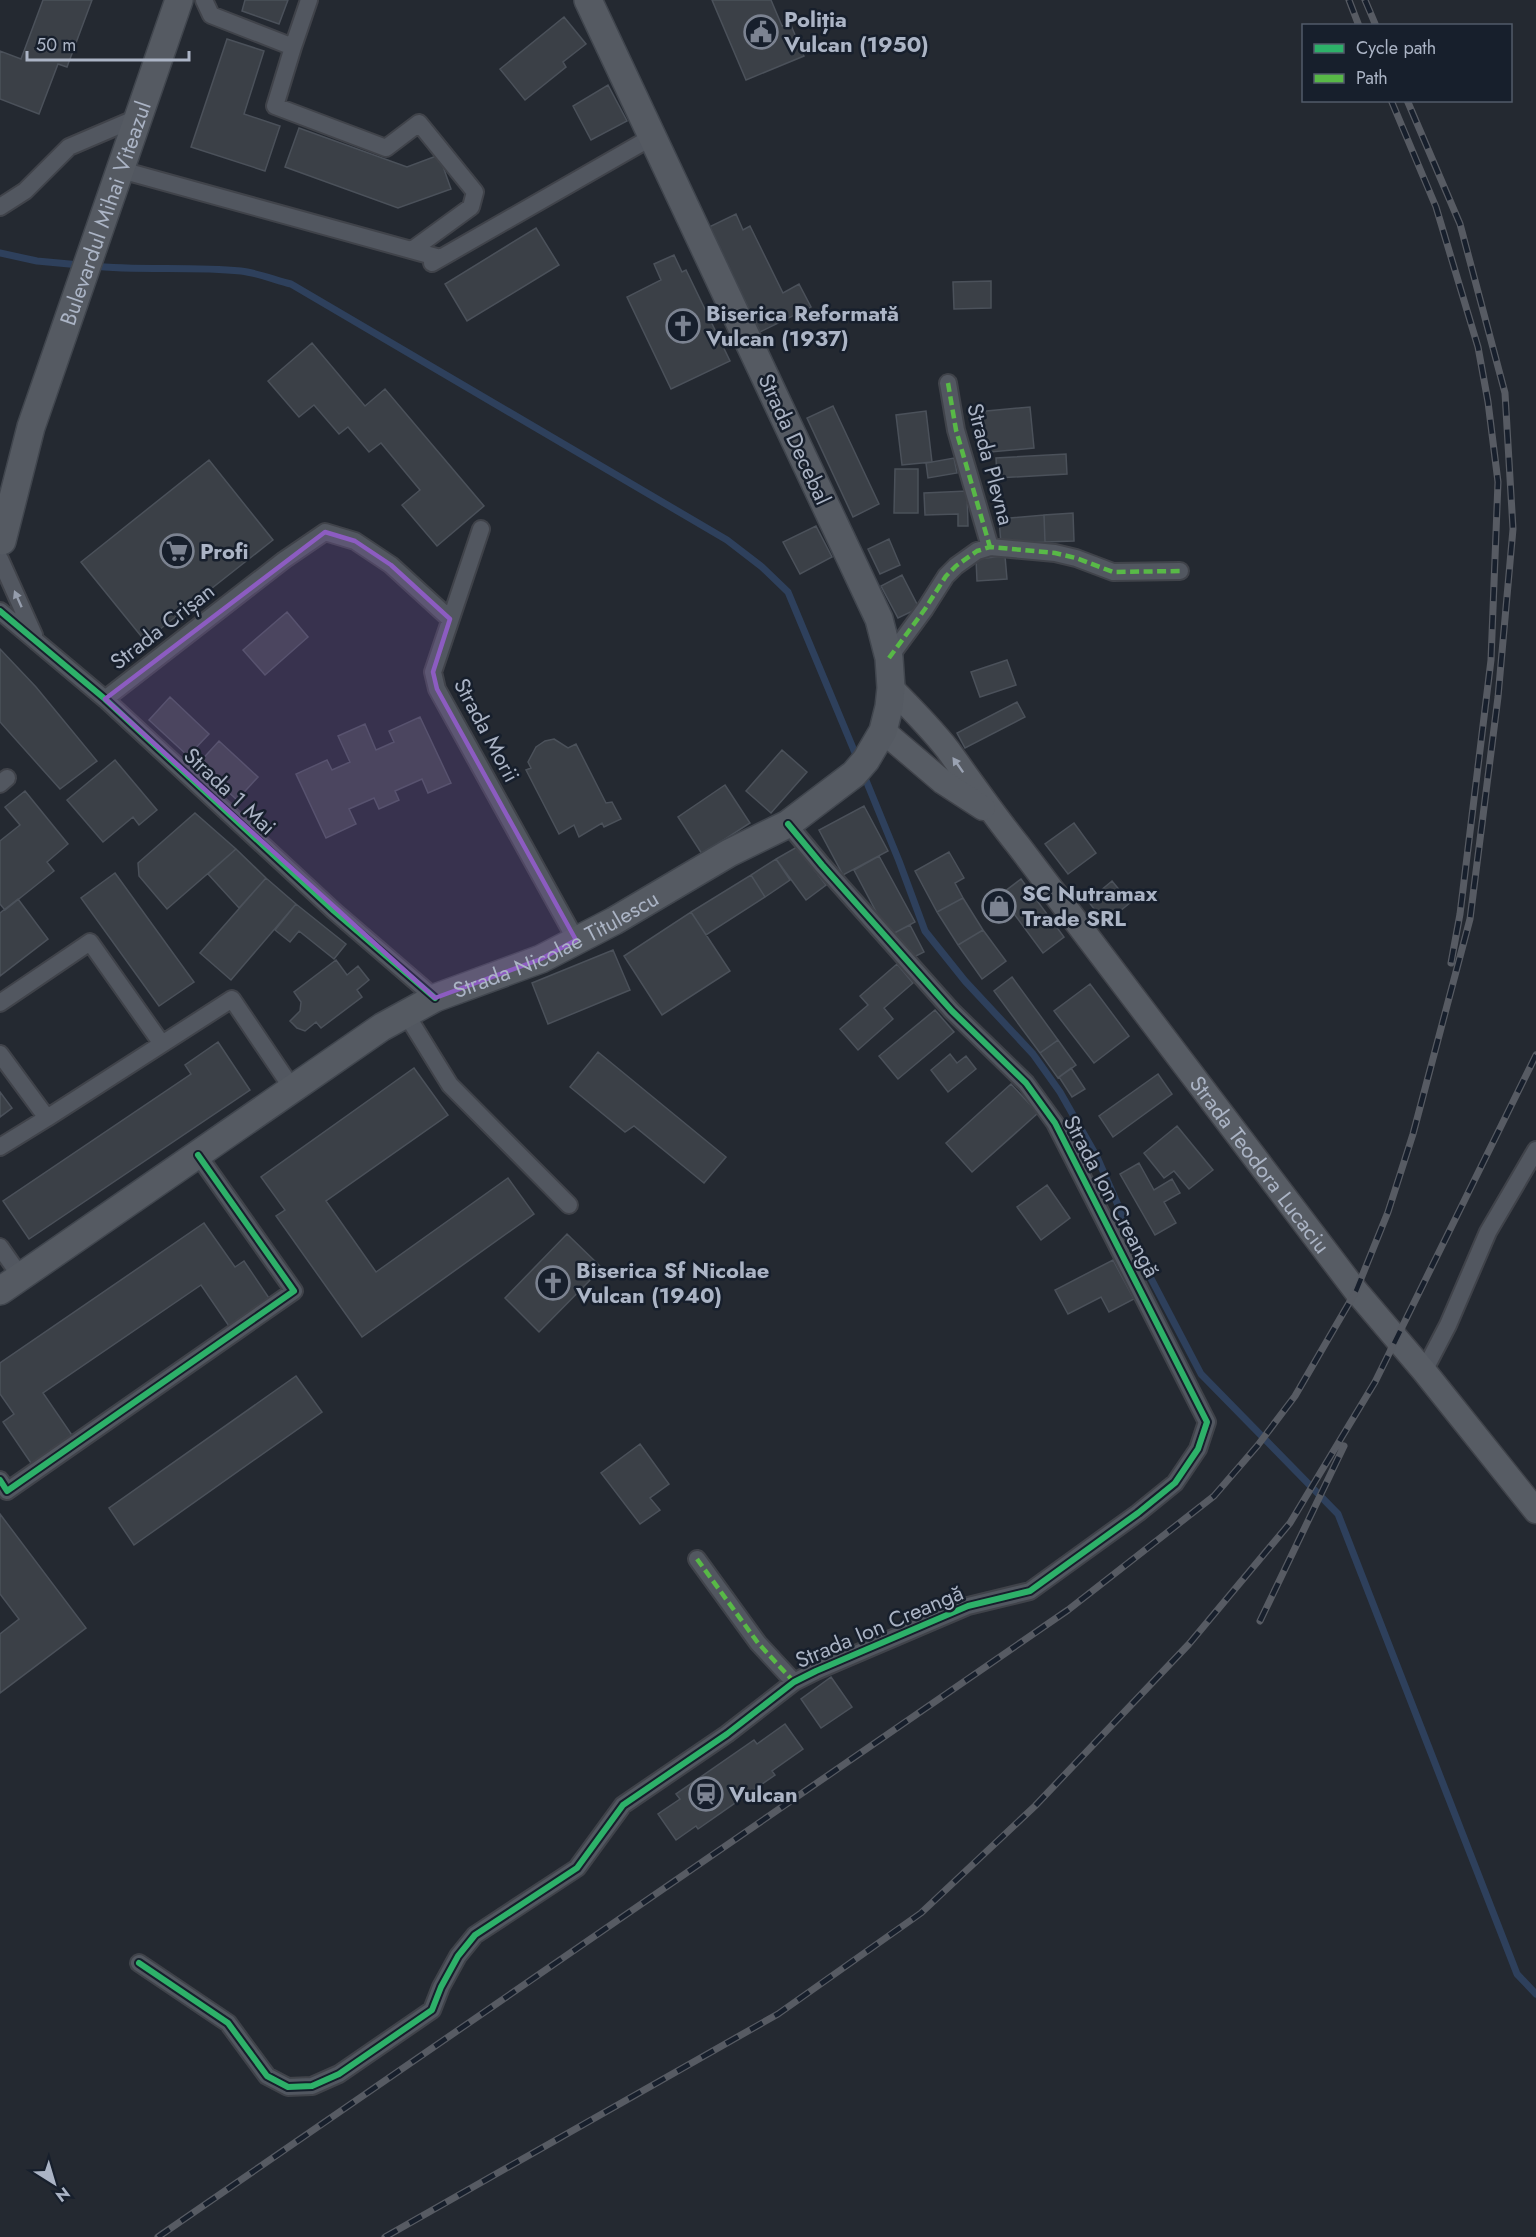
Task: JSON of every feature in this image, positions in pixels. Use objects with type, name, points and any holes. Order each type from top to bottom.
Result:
[{"type":"main road","name":"Bulevardul Mihai Viteazul","points":[[1,547],[31,427],[179,0]]},
{"type":"main road","name":"Strada Decebal","points":[[588,0],[869,594],[879,619],[889,658],[891,688]]},
{"type":"main road","name":"Bulevardul Mihai Viteazul","points":[[0,467],[31,427]]},
{"type":"main road","name":"Strada Nicolae Titulescu","points":[[10,1284],[382,1027],[435,998],[542,959],[614,921],[729,853],[788,824],[860,767],[883,731],[891,688]]},
{"type":"main road","name":"Strada Teodora Lucaciu","points":[[891,688],[919,715],[947,749],[992,813],[1356,1292],[1425,1371],[1536,1511]]},
{"type":"main road","name":"Strada Teodora Lucaciu","points":[[883,731],[943,782],[992,813]]},
{"type":"street","points":[[204,0],[211,15],[293,47]]},
{"type":"street","points":[[309,0],[274,106],[386,148],[419,123],[475,192],[471,207],[412,250]]},
{"type":"street","points":[[0,207],[25,191],[69,147],[139,117]]},
{"type":"street","points":[[121,170],[412,250],[434,261],[652,136]]},
{"type":"street","name":"Strada Plevna","points":[[889,658],[946,576],[976,551],[990,547],[956,430],[948,382]]},
{"type":"street","name":"Strada Morii","points":[[481,529],[433,672],[437,689],[576,940]]},
{"type":"street","name":"Strada Crișan","points":[[105,699],[284,560],[325,532],[355,541],[391,565],[450,619]]},
{"type":"street","name":"Strada 1 Mai","points":[[1,547],[35,639]]},
{"type":"street","points":[[990,547],[1055,553],[1113,572],[1180,571]]},
{"type":"street","name":"Strada 1 Mai","points":[[0,611],[105,699],[334,911],[435,998]]},
{"type":"street","name":"Strada Ion Creangă","points":[[139,1963],[228,2023],[267,2076],[288,2087],[312,2086],[339,2074],[432,2010],[441,1987],[458,1956],[475,1935],[577,1868],[623,1805],[727,1734],[794,1682],[968,1606],[1030,1591],[1138,1513],[1175,1483],[1198,1449],[1207,1422],[1055,1123],[1026,1083],[951,1011],[788,824]]},
{"type":"street","points":[[0,1003],[90,942],[162,1044]]},
{"type":"street","points":[[0,1147],[232,999],[292,1088]]},
{"type":"street","points":[[406,1014],[450,1085],[569,1205]]},
{"type":"street","points":[[0,1054],[47,1118]]},
{"type":"street","points":[[1425,1371],[1448,1325],[1488,1232],[1536,1150]]},
{"type":"street","points":[[0,1480],[7,1491],[294,1291],[198,1155]]},
{"type":"street","points":[[0,1247],[10,1284]]},
{"type":"street","points":[[697,1559],[758,1643],[794,1682]]},
{"type":"highlighted area","points":[[325,532],[355,541],[391,565],[450,619],[433,672],[437,689],[576,940],[541,959],[435,998],[105,699]]},
{"type":"building","points":[[43,0],[92,0],[67,67],[58,64],[39,114],[0,99],[0,51],[21,59]]},
{"type":"building","points":[[245,0],[288,0],[279,24],[242,11]]},
{"type":"building","points":[[712,0],[771,0],[782,26],[790,23],[804,56],[746,80]]},
{"type":"building","points":[[564,17],[586,44],[563,62],[566,67],[525,100],[500,69]]},
{"type":"building","points":[[227,39],[264,51],[244,114],[280,126],[265,171],[191,147]]},
{"type":"building","points":[[608,85],[627,121],[591,140],[573,106]]},
{"type":"building","points":[[299,128],[407,167],[439,155],[451,189],[398,208],[285,167]]},
{"type":"building","points":[[736,214],[743,230],[750,226],[783,293],[799,284],[811,307],[760,332],[709,227]]},
{"type":"building","points":[[536,228],[559,265],[467,321],[445,284]]},
{"type":"building","points":[[674,255],[682,272],[686,270],[730,361],[671,389],[627,297],[661,280],[654,264]]},
{"type":"building","points":[[991,281],[991,308],[954,309],[953,282]]},
{"type":"building","points":[[312,343],[365,406],[385,389],[484,506],[437,546],[402,505],[420,490],[381,443],[369,452],[348,427],[339,434],[314,405],[299,417],[268,381]]},
{"type":"building","points":[[833,406],[879,504],[853,517],[807,418]]},
{"type":"building","points":[[1030,407],[1034,448],[979,453],[976,412]]},
{"type":"building","points":[[926,411],[932,462],[902,465],[896,415]]},
{"type":"building","points":[[1066,454],[1067,474],[997,478],[996,458]]},
{"type":"building","points":[[954,458],[957,473],[928,478],[926,463]]},
{"type":"building","name":"Profi","points":[[209,460],[273,540],[145,641],[81,562]]},
{"type":"building","points":[[895,469],[918,469],[918,513],[894,513]]},
{"type":"building","points":[[967,491],[968,526],[958,526],[958,514],[925,515],[924,493]]},
{"type":"building","points":[[1073,513],[1074,541],[1045,542],[1044,515]]},
{"type":"building","points":[[1044,515],[1045,542],[1001,544],[999,519]]},
{"type":"building","points":[[816,526],[832,557],[800,574],[783,542]]},
{"type":"building","points":[[889,539],[900,565],[880,574],[868,549]]},
{"type":"building","points":[[1005,556],[1007,579],[977,581],[976,559]]},
{"type":"building","points":[[902,575],[919,608],[898,618],[881,586]]},
{"type":"building","points":[[287,612],[308,637],[265,675],[243,650]]},
{"type":"building","points":[[0,649],[36,687],[97,761],[60,789],[0,722]]},
{"type":"building","points":[[1007,660],[1016,685],[980,697],[971,672]]},
{"type":"building","points":[[170,697],[209,734],[188,756],[149,720]]},
{"type":"building","points":[[1017,702],[1025,717],[965,748],[957,733]]},
{"type":"building","points":[[420,717],[451,783],[428,793],[422,779],[395,791],[399,800],[379,809],[374,798],[349,809],[356,824],[326,838],[296,774],[327,760],[332,770],[350,762],[338,736],[365,724],[376,750],[394,742],[389,731]]},
{"type":"building","points":[[554,739],[568,748],[576,744],[606,803],[612,802],[621,819],[604,827],[602,823],[579,837],[574,825],[559,834],[526,770],[531,768],[528,762],[536,747],[545,741]]},
{"type":"building","points":[[219,741],[258,777],[237,800],[198,764]]},
{"type":"building","points":[[782,750],[807,772],[771,813],[746,791]]},
{"type":"building","points":[[115,760],[157,810],[139,825],[133,817],[103,842],[67,800]]},
{"type":"building","points":[[725,785],[750,823],[702,854],[678,817]]},
{"type":"building","points":[[25,791],[68,844],[47,862],[54,871],[5,910],[0,904],[0,841],[20,825],[5,807]]},
{"type":"building","points":[[864,806],[888,851],[843,875],[819,830]]},
{"type":"building","points":[[195,813],[236,849],[167,909],[139,876],[138,863]]},
{"type":"building","points":[[1074,823],[1096,853],[1068,874],[1045,844]]},
{"type":"building","points":[[797,847],[826,885],[806,900],[776,859]]},
{"type":"building","points":[[236,849],[266,878],[239,908],[208,874]]},
{"type":"building","points":[[949,852],[964,878],[955,883],[963,898],[937,912],[915,871]]},
{"type":"building","points":[[879,856],[915,922],[889,936],[854,870]]},
{"type":"building","points":[[776,859],[790,880],[765,897],[751,875]]},
{"type":"building","points":[[115,873],[194,982],[159,1006],[81,898]]},
{"type":"building","points":[[751,875],[765,897],[706,935],[691,912]]},
{"type":"building","points":[[266,878],[296,904],[231,980],[200,953]]},
{"type":"building","points":[[1021,879],[1064,937],[1043,953],[1000,895]]},
{"type":"building","points":[[1112,881],[1130,903],[1105,923],[1088,901]]},
{"type":"building","points":[[963,898],[983,930],[958,945],[937,912]]},
{"type":"building","points":[[18,899],[48,939],[0,976],[0,913]]},
{"type":"building","points":[[296,904],[346,944],[334,959],[299,931],[290,942],[275,930]]},
{"type":"building","points":[[691,912],[730,971],[662,1015],[624,956]]},
{"type":"building","points":[[910,925],[924,952],[908,960],[894,933]]},
{"type":"building","points":[[983,930],[1006,961],[982,979],[958,945]]},
{"type":"building","points":[[613,950],[630,990],[548,1024],[532,983]]},
{"type":"building","points":[[336,960],[347,975],[358,966],[369,980],[357,990],[362,997],[321,1028],[316,1022],[305,1031],[297,1028],[290,1021],[300,1011],[301,1002],[294,992]]},
{"type":"building","points":[[897,964],[913,983],[884,1008],[893,1019],[858,1050],[840,1029],[868,1005],[860,996]]},
{"type":"building","points":[[1012,977],[1058,1040],[1040,1053],[994,991]]},
{"type":"building","points":[[1090,984],[1129,1036],[1094,1063],[1054,1011]]},
{"type":"building","points":[[935,1010],[954,1032],[898,1079],[879,1056]]},
{"type":"building","points":[[1058,1040],[1076,1065],[1058,1078],[1040,1053]]},
{"type":"building","points":[[218,1042],[250,1090],[29,1239],[3,1201],[191,1074],[185,1065]]},
{"type":"building","points":[[598,1052],[726,1157],[704,1183],[634,1126],[625,1132],[570,1087]]},
{"type":"building","points":[[950,1054],[957,1063],[966,1056],[976,1069],[948,1092],[931,1070]]},
{"type":"building","points":[[414,1068],[448,1115],[326,1201],[376,1272],[508,1178],[534,1214],[362,1337],[276,1216],[285,1210],[261,1177]]},
{"type":"building","points":[[1071,1068],[1085,1089],[1072,1097],[1059,1077]]},
{"type":"building","points":[[1158,1074],[1172,1094],[1113,1137],[1099,1116]]},
{"type":"building","points":[[1011,1084],[1038,1113],[972,1172],[946,1143]]},
{"type":"building","points":[[0,1092],[12,1108],[0,1117]]},
{"type":"building","points":[[1177,1126],[1213,1170],[1189,1189],[1174,1171],[1164,1178],[1144,1153]]},
{"type":"building","points":[[1139,1163],[1154,1190],[1172,1179],[1180,1193],[1164,1202],[1176,1223],[1155,1235],[1120,1174]]},
{"type":"building","points":[[1047,1185],[1070,1218],[1041,1240],[1017,1207]]},
{"type":"building","points":[[204,1223],[235,1267],[244,1261],[271,1301],[231,1329],[201,1285],[43,1393],[76,1441],[35,1469],[3,1422],[14,1414],[0,1394],[0,1363]]},
{"type":"building","name":"Biserica Sf Nicolae Vulcan (1940)","points":[[567,1234],[602,1268],[539,1332],[505,1298]]},
{"type":"building","points":[[1113,1260],[1134,1299],[1109,1312],[1101,1297],[1068,1314],[1055,1290]]},
{"type":"building","points":[[296,1376],[322,1412],[134,1545],[109,1508]]},
{"type":"building","points":[[640,1444],[669,1484],[650,1498],[660,1510],[640,1524],[601,1473]]},
{"type":"building","points":[[0,1514],[86,1628],[0,1693],[0,1634],[19,1619],[0,1594]]},
{"type":"building","points":[[831,1677],[852,1707],[821,1728],[801,1699]]},
{"type":"building","points":[[785,1724],[803,1749],[772,1771],[775,1775],[698,1829],[696,1826],[676,1840],[658,1814],[680,1799],[676,1794],[754,1740],[757,1744]]},
{"type":"waterway","points":[[0,253],[37,261],[80,265]]},
{"type":"waterway","points":[[91,266],[241,271],[291,284],[727,540],[762,567],[788,592],[858,760]]},
{"type":"waterway","points":[[863,773],[925,931],[965,981],[1033,1054],[1060,1092],[1097,1157],[1145,1267],[1201,1374],[1338,1514],[1517,1974],[1536,1994]]},
{"type":"railway","points":[[1349,0],[1358,24]]},
{"type":"railway","points":[[1365,0],[1375,24]]},
{"type":"railway","points":[[1392,102],[1436,207],[1478,347],[1488,402],[1498,482],[1491,660],[1460,914],[1451,963]]},
{"type":"railway","points":[[158,2237],[1068,1610],[1214,1496],[1258,1445],[1295,1396],[1356,1291],[1388,1212],[1413,1134],[1470,919],[1498,697],[1513,529],[1505,393],[1460,224],[1408,102]]},
{"type":"railway","points":[[385,2237],[778,2014],[921,1913],[1035,1806],[1189,1644],[1290,1523],[1375,1382],[1536,1055]]},
{"type":"railway","points":[[1260,1621],[1344,1446]]},
{"type":"marked path","points":[[948,383],[956,430],[990,547]]},
{"type":"marked path","points":[[889,658],[946,576],[977,551],[990,547],[1055,553],[1113,572],[1180,571]]},
{"type":"marked path","points":[[697,1559],[758,1643],[794,1682]]},
{"type":"cycle path","points":[[0,611],[105,699],[334,911],[435,998]]},
{"type":"cycle path","points":[[139,1963],[228,2023],[267,2076],[288,2087],[312,2086],[339,2074],[432,2010],[441,1987],[458,1956],[475,1935],[577,1868],[623,1805],[727,1734],[794,1682],[968,1606],[1030,1591],[1138,1513],[1175,1483],[1198,1449],[1207,1422],[1055,1123],[1026,1083],[952,1011],[788,824]]},
{"type":"cycle path","points":[[0,1480],[7,1491],[294,1291],[198,1155]]},
{"type":"place","name":"Poliția Vulcan (1950)","points":[[761,32]]},
{"type":"place","name":"Biserica Reformată Vulcan (1937)","points":[[683,326]]},
{"type":"place","name":"Profi","points":[[177,551]]},
{"type":"place","name":"SC Nutramax Trade SRL","points":[[999,906]]},
{"type":"place","name":"Biserica Sf Nicolae Vulcan (1940)","points":[[553,1283]]},
{"type":"place","name":"Vulcan","points":[[706,1794]]}]
